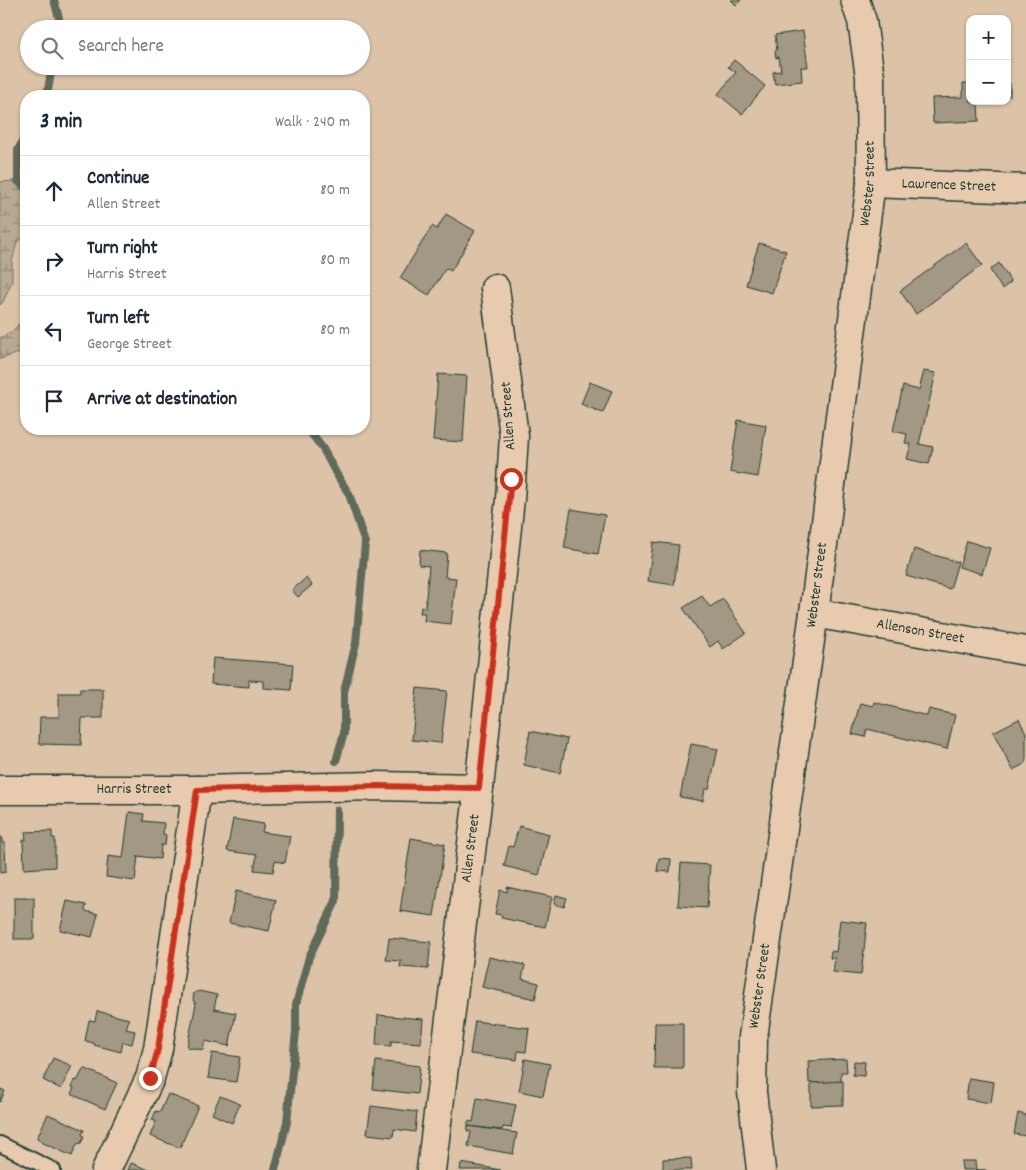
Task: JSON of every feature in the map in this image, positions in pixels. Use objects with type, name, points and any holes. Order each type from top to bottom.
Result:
[{"type":"street","name":"Webster Street","points":[[761,1170],[757,1149],[752,1092],[753,1036],[814,613],[871,183],[870,77],[862,21],[855,0]]},
{"type":"street","name":"Lawrence Street","points":[[871,183],[1026,189]]},
{"type":"street","name":"Allen Street","points":[[431,1170],[479,788],[510,499],[514,436],[495,288]]},
{"type":"street","name":"Allenson Street","points":[[814,613],[1026,651]]},
{"type":"street","name":"Harris Street","points":[[0,790],[197,790],[376,786],[479,788]]},
{"type":"street","points":[[106,1170],[150,1078],[157,1054],[197,790]]},
{"type":"lane","points":[[0,1144],[53,1170]]},
{"type":"green space","points":[[20,180],[20,240],[17,242],[12,262],[12,281],[0,305],[0,182]]},
{"type":"green space","points":[[20,322],[20,353],[0,359],[0,338],[12,332]]},
{"type":"building","points":[[731,0],[741,0],[736,5]]},
{"type":"building","points":[[803,31],[808,67],[801,67],[802,81],[775,84],[773,72],[781,71],[779,57],[776,58],[775,35]]},
{"type":"building","points":[[734,60],[765,86],[742,114],[718,94],[736,72],[728,67]]},
{"type":"building","points":[[963,83],[966,83],[966,105],[978,105],[979,121],[933,123],[932,98],[963,97]]},
{"type":"building","points":[[446,214],[475,231],[451,271],[446,268],[429,295],[400,278],[432,226],[437,229]]},
{"type":"building","points":[[759,243],[786,251],[772,293],[746,285]]},
{"type":"building","points":[[966,243],[982,265],[916,314],[900,291]]},
{"type":"building","points":[[999,263],[1011,282],[1002,289],[990,270]]},
{"type":"building","points":[[924,371],[936,373],[919,444],[933,447],[929,464],[907,459],[911,444],[905,443],[907,434],[893,431],[903,386],[919,390]]},
{"type":"building","points":[[438,374],[467,376],[463,442],[433,440]]},
{"type":"building","points":[[590,382],[612,391],[603,413],[581,404]]},
{"type":"building","points":[[738,420],[766,425],[758,477],[730,472]]},
{"type":"building","points":[[571,509],[605,515],[598,554],[564,548]]},
{"type":"building","points":[[967,541],[990,548],[982,574],[959,567]]},
{"type":"building","points":[[653,542],[679,545],[674,585],[648,581]]},
{"type":"building","points":[[914,549],[958,562],[950,589],[906,576]]},
{"type":"building","points":[[420,550],[447,553],[445,577],[456,578],[451,624],[424,621],[425,613],[420,613],[421,607],[425,608],[429,566],[419,565]]},
{"type":"building","points":[[306,578],[312,585],[298,597],[292,590]]},
{"type":"building","points":[[702,596],[710,607],[723,599],[746,633],[723,649],[718,641],[710,647],[683,608]]},
{"type":"building","points":[[213,658],[293,664],[291,690],[263,688],[263,681],[249,680],[249,687],[211,684]]},
{"type":"building","points":[[417,688],[447,691],[441,743],[412,740]]},
{"type":"building","points":[[80,689],[103,689],[103,718],[82,718],[81,745],[39,744],[40,717],[59,717],[59,693],[80,693]]},
{"type":"building","points":[[874,702],[927,716],[929,709],[955,715],[947,749],[867,729],[865,737],[852,734],[860,703],[873,706]]},
{"type":"building","points":[[1019,719],[1026,733],[1026,763],[1013,770],[993,732]]},
{"type":"building","points":[[530,731],[567,739],[560,773],[524,765]]},
{"type":"building","points":[[691,744],[718,749],[709,789],[705,789],[703,801],[680,797]]},
{"type":"building","points":[[129,812],[144,814],[143,821],[164,823],[163,834],[166,835],[165,845],[161,845],[160,859],[138,856],[135,881],[106,877],[108,856],[123,858]]},
{"type":"building","points":[[233,819],[264,824],[262,832],[290,836],[285,863],[275,861],[273,872],[254,870],[257,855],[227,851]]},
{"type":"building","points":[[519,826],[549,834],[539,875],[504,866],[509,846],[513,847]]},
{"type":"building","points":[[52,831],[52,838],[55,838],[55,867],[24,869],[23,840],[26,840],[25,832]]},
{"type":"building","points":[[0,837],[2,837],[2,843],[5,843],[6,872],[0,873]]},
{"type":"building","points":[[411,838],[445,844],[434,916],[400,911]]},
{"type":"building","points":[[659,858],[671,859],[670,872],[657,871]]},
{"type":"building","points":[[681,863],[710,865],[707,908],[678,906]]},
{"type":"building","points":[[507,887],[552,897],[545,927],[501,918],[502,915],[495,914],[500,890],[507,892]]},
{"type":"building","points":[[236,891],[276,900],[269,931],[229,923]]},
{"type":"building","points":[[556,895],[567,898],[564,907],[554,904]]},
{"type":"building","points":[[14,898],[34,898],[34,939],[14,939]]},
{"type":"building","points":[[67,901],[86,905],[85,911],[98,914],[92,937],[60,930]]},
{"type":"building","points":[[840,920],[867,923],[861,975],[833,972],[835,958],[830,958],[831,951],[836,952]]},
{"type":"building","points":[[389,938],[431,942],[428,969],[400,967],[401,961],[386,960]]},
{"type":"building","points":[[489,957],[525,965],[522,979],[539,983],[535,999],[482,987]]},
{"type":"building","points":[[199,991],[217,995],[214,1009],[236,1013],[229,1046],[205,1041],[203,1050],[187,1047],[196,1004],[193,1000],[194,993]]},
{"type":"building","points":[[97,1011],[129,1019],[126,1029],[135,1031],[132,1044],[123,1042],[121,1052],[85,1041],[89,1020],[95,1021]]},
{"type":"building","points":[[378,1015],[423,1019],[421,1043],[391,1041],[391,1046],[376,1045]]},
{"type":"building","points":[[475,1021],[529,1028],[526,1052],[518,1051],[517,1060],[470,1054]]},
{"type":"building","points":[[655,1023],[683,1023],[683,1068],[654,1068]]},
{"type":"building","points":[[212,1053],[240,1057],[236,1082],[208,1078]]},
{"type":"building","points":[[53,1058],[72,1066],[61,1089],[43,1080]]},
{"type":"building","points":[[525,1059],[550,1064],[543,1096],[519,1091]]},
{"type":"building","points":[[846,1059],[847,1072],[841,1072],[841,1082],[809,1083],[808,1061]]},
{"type":"building","points":[[376,1061],[420,1066],[417,1094],[373,1089]]},
{"type":"building","points":[[854,1061],[865,1062],[864,1076],[853,1075]]},
{"type":"building","points":[[84,1068],[117,1083],[105,1109],[71,1094],[75,1080],[77,1081]]},
{"type":"building","points":[[969,1078],[994,1082],[991,1103],[966,1099]]},
{"type":"building","points":[[843,1081],[843,1105],[811,1106],[811,1083]]},
{"type":"building","points":[[0,1089],[5,1091],[0,1102]]},
{"type":"building","points":[[168,1094],[198,1106],[180,1148],[150,1136],[156,1121],[152,1120],[156,1111],[160,1112]]},
{"type":"building","points":[[220,1096],[240,1104],[232,1123],[212,1114]]},
{"type":"building","points":[[477,1098],[516,1105],[511,1128],[503,1127],[502,1130],[468,1126],[468,1121],[473,1122]]},
{"type":"building","points":[[371,1106],[417,1112],[415,1132],[394,1129],[393,1137],[367,1134]]},
{"type":"building","points":[[1018,1113],[1026,1115],[1026,1136],[1014,1134]]},
{"type":"building","points":[[48,1114],[84,1130],[82,1134],[84,1137],[81,1143],[77,1144],[72,1156],[41,1142],[37,1138]]},
{"type":"building","points":[[468,1126],[517,1133],[513,1154],[468,1146],[471,1132],[467,1131]]},
{"type":"building","points":[[691,1158],[692,1170],[657,1170],[663,1169],[663,1159]]},
{"type":"building","points":[[961,1161],[975,1161],[976,1170],[962,1170]]},
{"type":"building","points":[[131,1163],[149,1170],[128,1170]]},
{"type":"building","points":[[461,1163],[501,1170],[460,1170]]},
{"type":"waterway","points":[[54,0],[59,20]]},
{"type":"waterway","points":[[48,90],[50,75]]},
{"type":"waterway","points":[[20,146],[18,150],[18,181],[20,183]]},
{"type":"waterway","points":[[312,435],[323,449],[349,494],[365,543],[356,643],[344,692],[344,733],[336,761]]},
{"type":"waterway","points":[[275,1170],[287,1122],[296,1031],[296,1004],[309,957],[336,901],[337,810]]},
{"type":"route","points":[[150,1078],[158,1049],[197,790],[376,786],[479,788],[511,479]]}]
